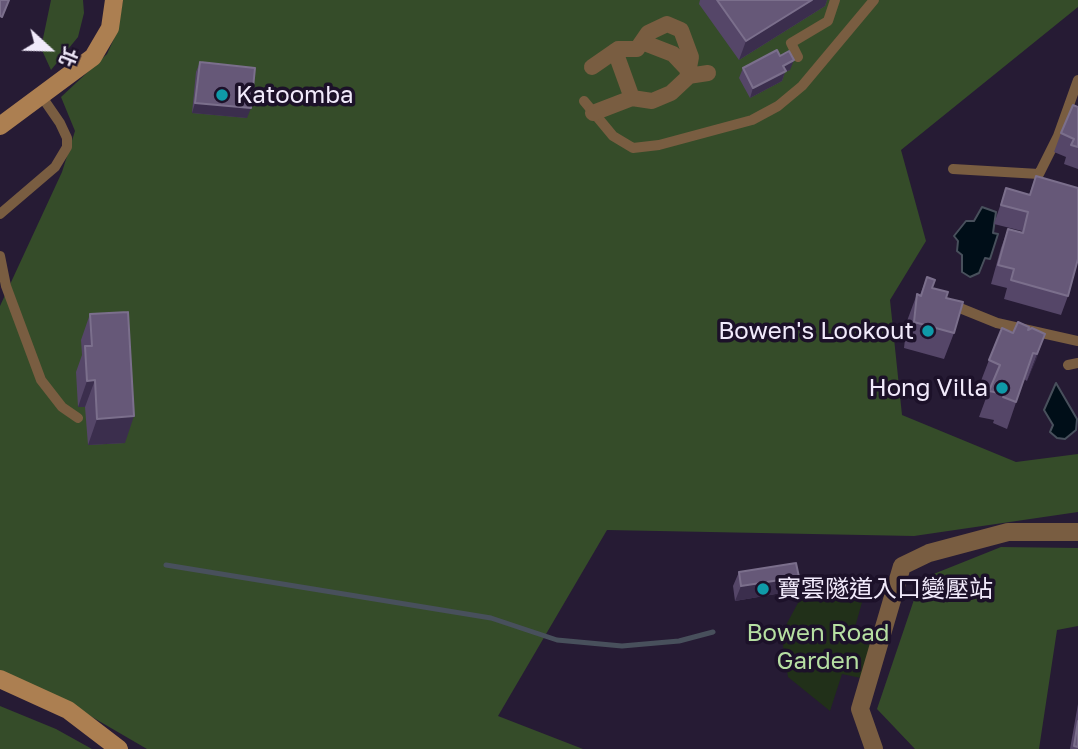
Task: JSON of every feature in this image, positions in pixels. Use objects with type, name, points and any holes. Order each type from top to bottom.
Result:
[{"type":"main road","points":[[0,127],[40,94],[77,72],[99,51],[110,28],[114,0]]},
{"type":"main road","points":[[0,679],[68,710],[119,749]]},
{"type":"street","points":[[589,107],[632,98],[652,101],[671,93],[688,73],[687,40],[674,24],[667,24],[648,33],[633,51],[615,51],[592,67]]},
{"type":"street","points":[[642,42],[673,54],[688,73],[708,74]]},
{"type":"street","points":[[615,51],[632,98]]},
{"type":"street","points":[[874,749],[860,709],[902,566],[929,553],[1008,532],[1078,532]]},
{"type":"street","points":[[865,726],[889,749]]},
{"type":"lane","points":[[798,57],[791,43],[828,21],[835,0]]},
{"type":"lane","points":[[589,107],[612,136],[633,148],[659,145],[752,120],[778,106],[802,86],[874,0]]},
{"type":"lane","points":[[953,169],[1039,174],[1058,136],[1078,80]]},
{"type":"lane","points":[[0,214],[55,167],[67,147],[67,138],[60,123],[40,94]]},
{"type":"lane","points":[[0,256],[6,286],[41,380],[62,407],[78,418]]},
{"type":"lane","points":[[936,299],[997,323],[1078,341]]},
{"type":"green space","points":[[51,0],[83,0],[84,13],[78,37],[51,70],[41,48]]},
{"type":"green space","points":[[123,0],[1078,0],[1078,7],[901,150],[926,241],[890,300],[902,415],[1016,462],[1078,454],[1078,512],[914,536],[607,530],[498,716],[583,749],[147,749],[68,703],[0,674],[0,306],[62,172],[75,131],[61,97],[107,54],[117,32]]},
{"type":"green space","points":[[1001,547],[1078,548],[1078,626],[1057,630],[1039,749],[915,749],[877,709],[921,579]]},
{"type":"green space","name":"Bowen Road Garden","points":[[866,588],[852,638],[871,644],[861,678],[842,674],[830,711],[788,677],[783,646],[785,627],[799,601],[815,592]]},
{"type":"green space","points":[[0,706],[56,729],[92,749],[0,749]]},
{"type":"shaded area","points":[[982,207],[996,212],[993,233],[998,234],[990,259],[985,258],[979,273],[970,277],[962,272],[962,255],[957,251],[958,241],[954,236],[966,221],[974,221]]},
{"type":"shaded area","points":[[1056,383],[1077,419],[1076,430],[1065,439],[1057,438],[1050,432],[1053,425],[1044,410]]},
{"type":"building","points":[[0,0],[9,0],[2,17],[0,16]]},
{"type":"building","points":[[717,0],[812,0],[746,41]]},
{"type":"building","points":[[777,50],[780,56],[789,51],[794,60],[783,66],[786,71],[753,88],[743,68]]},
{"type":"building","name":"Katoomba","points":[[200,62],[255,68],[251,108],[195,103]]},
{"type":"building","points":[[1073,105],[1078,107],[1078,147],[1071,145],[1074,139],[1061,133]]},
{"type":"building","points":[[1036,176],[1078,188],[1078,259],[1068,296],[1011,280],[1014,269],[998,265],[1008,229],[1023,233],[1028,212],[1001,205],[1006,188],[1030,195]]},
{"type":"building","points":[[927,277],[935,280],[932,288],[948,292],[946,298],[963,302],[954,333],[914,322],[917,294],[921,296]]},
{"type":"building","points":[[128,312],[134,416],[97,419],[95,380],[87,381],[85,346],[92,346],[90,314]]},
{"type":"building","points":[[1018,322],[1029,327],[1028,330],[1032,328],[1045,334],[1037,354],[1033,353],[1016,402],[1003,397],[1004,394],[989,391],[1000,365],[989,360],[1002,328],[1013,333]]},
{"type":"building","points":[[796,563],[799,577],[741,586],[739,572]]},
{"type":"building","points":[[1078,721],[1078,747],[1074,746]]},
{"type":"waterway","points":[[166,565],[491,618],[557,640],[622,646],[679,641],[713,632]]},
{"type":"place","name":"Katoomba","points":[[222,95]]},
{"type":"place","name":"Bowen's Lookout","points":[[928,331]]},
{"type":"place","name":"Hong Villa","points":[[1002,388]]},
{"type":"place","name":"寶雲隧道入口變壓站","points":[[763,589]]}]
